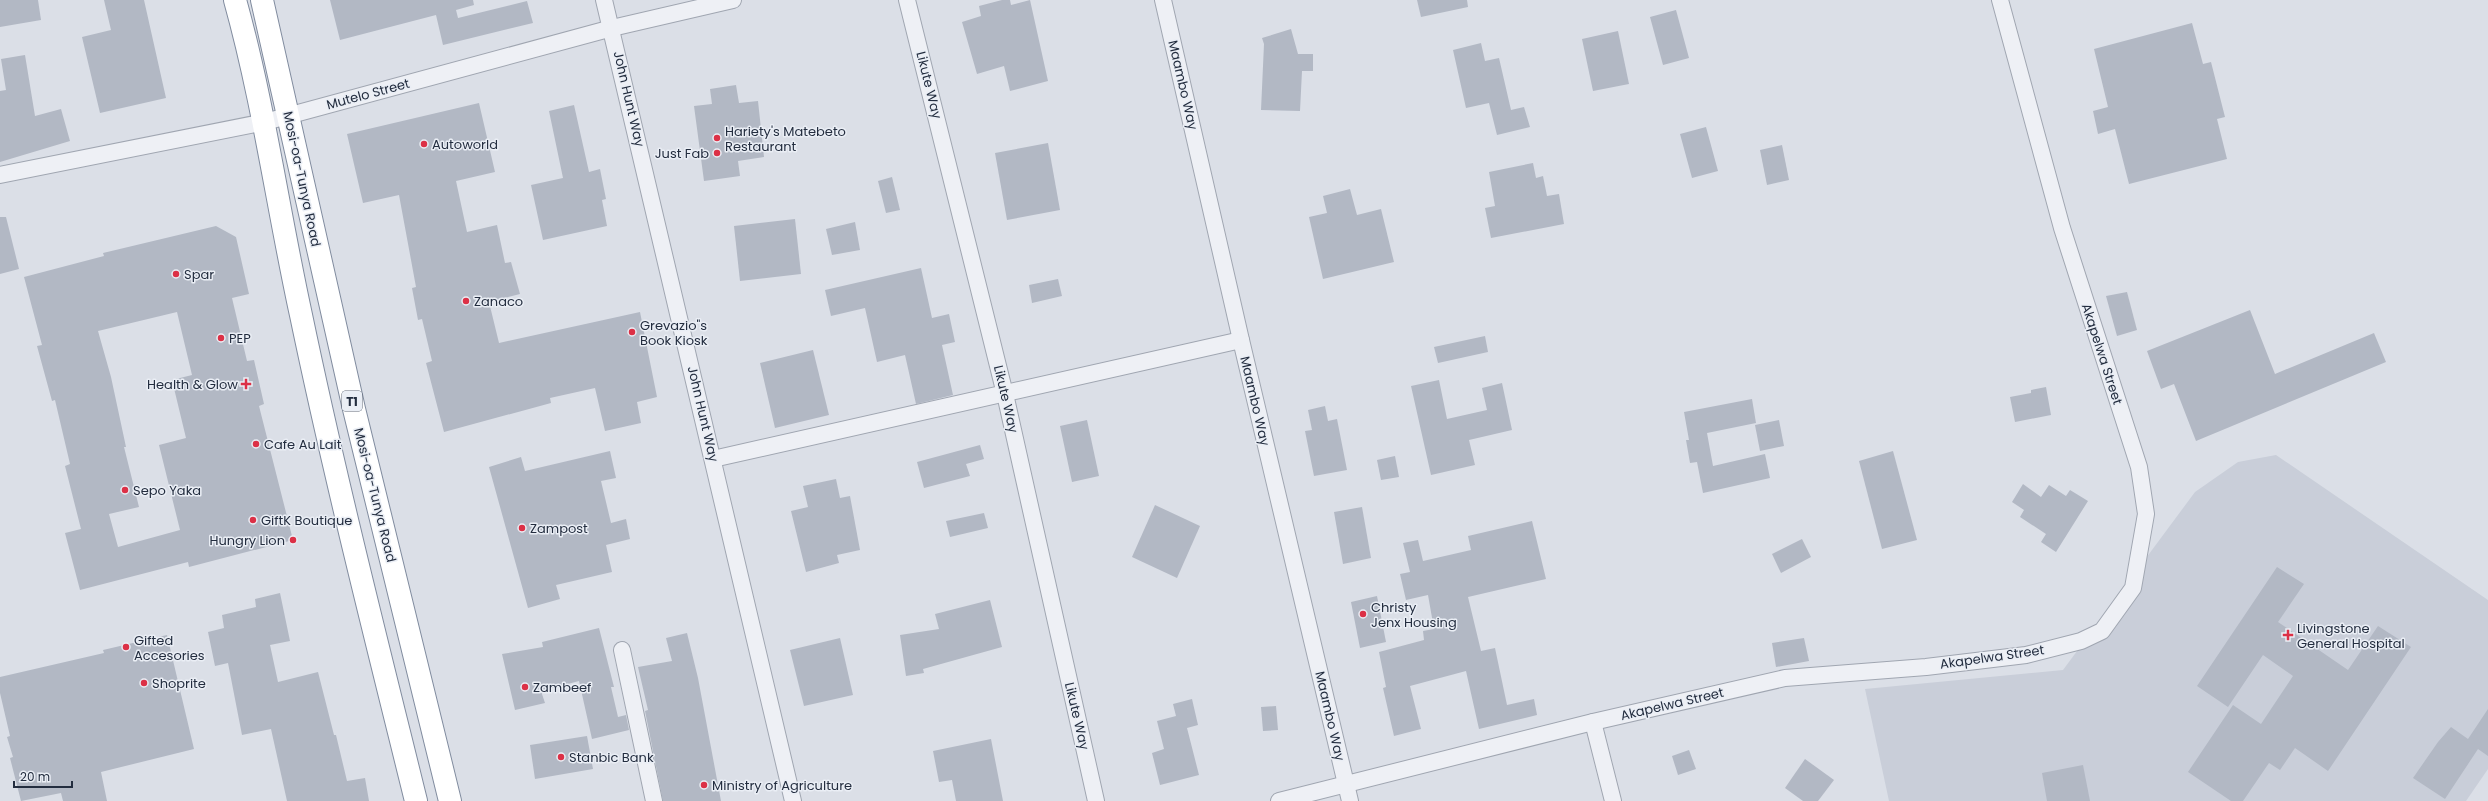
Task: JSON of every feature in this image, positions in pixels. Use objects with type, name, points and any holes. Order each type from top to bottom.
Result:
[{"type":"highway","name":"Mosi-oa-Tunya Road","points":[[235,0],[265,122],[302,320],[352,542],[416,801]]},
{"type":"highway","name":"Mosi-oa-Tunya Road","points":[[262,0],[354,409],[450,801]]},
{"type":"street","name":"John Hunt Way","points":[[604,0],[612,28],[793,801]]},
{"type":"street","name":"Mutelo Street","points":[[0,175],[265,122],[612,28],[733,0]]},
{"type":"street","name":"Likute Way","points":[[908,0],[1005,394],[1096,801]]},
{"type":"street","name":"Maambo Way","points":[[1163,0],[1240,340],[1350,801]]},
{"type":"street","name":"Akapelwa Street","points":[[1279,801],[1593,722],[1785,678],[1926,666],[2026,655],[2081,641],[2102,631],[2132,588],[2146,514],[2138,467],[2062,228],[2000,0]]},
{"type":"street","points":[[713,459],[1240,340]]},
{"type":"street","points":[[622,650],[654,801]]},
{"type":"street","points":[[1593,722],[1613,801]]},
{"type":"shaded area","name":"Livingstone General Hospital","points":[[2276,455],[2488,600],[2488,769],[2466,801],[1889,801],[1865,689],[2063,670],[2195,492],[2238,462]]},
{"type":"building","points":[[0,0],[38,0],[41,20],[0,27]]},
{"type":"building","points":[[104,0],[144,0],[166,98],[100,113],[82,37],[111,30]]},
{"type":"building","points":[[330,0],[473,0],[474,5],[456,10],[458,18],[527,1],[533,23],[443,45],[436,15],[340,40]]},
{"type":"building","points":[[1002,0],[1010,0],[1011,5],[1030,0],[1048,81],[1010,91],[1004,66],[977,74],[962,22],[981,16],[979,6]]},
{"type":"building","points":[[1417,0],[1467,0],[1468,7],[1421,17]]},
{"type":"building","points":[[1676,10],[1689,58],[1663,65],[1650,17]]},
{"type":"building","points":[[2192,23],[2203,64],[2211,62],[2225,117],[2217,119],[2227,159],[2129,184],[2115,129],[2098,134],[2093,111],[2108,107],[2094,49]]},
{"type":"building","points":[[1291,29],[1298,54],[1313,54],[1313,71],[1302,71],[1300,111],[1261,110],[1264,44],[1262,38]]},
{"type":"building","points":[[1618,31],[1629,84],[1593,91],[1582,39]]},
{"type":"building","points":[[1481,43],[1485,61],[1499,58],[1511,110],[1524,107],[1530,127],[1497,135],[1489,103],[1466,108],[1453,50]]},
{"type":"building","points":[[25,55],[35,116],[61,109],[70,141],[0,162],[0,91],[6,90],[1,59]]},
{"type":"building","points":[[736,85],[739,103],[758,101],[764,157],[738,161],[740,176],[704,181],[694,106],[712,104],[710,89]]},
{"type":"building","points":[[479,103],[495,172],[456,181],[467,232],[497,225],[505,263],[511,262],[520,294],[489,302],[499,343],[640,312],[657,397],[637,402],[641,423],[605,431],[595,388],[550,398],[551,403],[444,432],[426,363],[432,361],[422,319],[418,320],[412,288],[416,287],[399,195],[363,203],[347,134]]},
{"type":"building","points":[[574,105],[589,172],[600,169],[606,199],[602,200],[607,226],[543,240],[531,185],[563,178],[549,111]]},
{"type":"building","points":[[1706,127],[1718,171],[1692,178],[1680,134]]},
{"type":"building","points":[[1048,143],[1060,210],[1007,220],[995,153]]},
{"type":"building","points":[[1782,145],[1789,180],[1767,185],[1760,150]]},
{"type":"building","points":[[1533,163],[1536,178],[1543,176],[1547,196],[1559,194],[1564,224],[1491,238],[1485,208],[1495,206],[1489,172]]},
{"type":"building","points":[[892,177],[900,210],[886,213],[878,181]]},
{"type":"building","points":[[1350,189],[1357,215],[1381,209],[1394,262],[1323,279],[1309,217],[1327,213],[1323,196]]},
{"type":"building","points":[[0,217],[6,217],[19,269],[0,274]]},
{"type":"building","points":[[795,219],[801,274],[740,281],[734,226]]},
{"type":"building","points":[[855,222],[860,250],[832,255],[826,229]]},
{"type":"building","points":[[216,226],[236,237],[249,294],[232,298],[247,361],[254,360],[264,404],[259,406],[293,540],[189,567],[188,562],[80,590],[65,533],[81,529],[65,466],[70,464],[55,400],[52,401],[37,346],[42,345],[24,277],[104,256],[103,253]],"holes":[[[177,312],[192,375],[172,380],[186,438],[159,445],[180,530],[118,547],[109,514],[139,507],[124,447],[126,447],[111,377],[98,331]]]},
{"type":"building","points":[[921,268],[932,318],[949,314],[955,342],[942,345],[953,395],[916,404],[905,355],[877,362],[865,308],[831,316],[825,290]]},
{"type":"building","points":[[1058,279],[1062,296],[1032,303],[1029,285]]},
{"type":"building","points":[[2127,292],[2137,330],[2117,336],[2106,296]]},
{"type":"building","points":[[2250,310],[2275,374],[2374,333],[2386,362],[2196,441],[2174,384],[2161,389],[2147,351]]},
{"type":"building","points":[[1485,336],[1488,352],[1438,363],[1434,347]]},
{"type":"building","points":[[813,350],[829,415],[775,428],[760,363]]},
{"type":"building","points":[[1439,380],[1447,419],[1487,410],[1482,388],[1502,383],[1512,430],[1469,440],[1475,465],[1431,475],[1411,386]]},
{"type":"building","points":[[2046,387],[2051,415],[2015,422],[2010,397],[2031,393],[2031,390]]},
{"type":"building","points":[[1752,399],[1756,423],[1707,433],[1713,466],[1765,454],[1770,478],[1703,493],[1697,462],[1690,463],[1686,440],[1689,440],[1684,412]]},
{"type":"building","points":[[1325,406],[1328,421],[1337,419],[1347,470],[1314,476],[1305,431],[1312,430],[1308,410]]},
{"type":"building","points":[[1087,420],[1099,476],[1072,482],[1060,426]]},
{"type":"building","points":[[1779,420],[1784,446],[1760,451],[1755,425]]},
{"type":"building","points":[[980,445],[984,459],[966,464],[970,476],[924,488],[917,462]]},
{"type":"building","points":[[610,451],[616,478],[601,481],[611,523],[626,519],[630,539],[606,545],[612,572],[556,585],[560,599],[528,608],[489,467],[521,457],[525,471]]},
{"type":"building","points":[[1893,451],[1917,540],[1882,549],[1859,461]]},
{"type":"building","points":[[1395,456],[1399,477],[1381,480],[1377,460]]},
{"type":"building","points":[[836,479],[840,498],[850,496],[860,550],[837,555],[839,563],[806,572],[791,511],[808,507],[803,486]]},
{"type":"building","points":[[2023,484],[2041,497],[2049,485],[2066,496],[2070,490],[2088,501],[2056,552],[2041,542],[2046,534],[2020,517],[2024,510],[2012,502]]},
{"type":"building","points":[[1155,505],[1200,526],[1177,578],[1132,557]]},
{"type":"building","points":[[1362,507],[1371,558],[1343,564],[1334,512]]},
{"type":"building","points":[[984,513],[988,528],[950,537],[946,521]]},
{"type":"building","points":[[1532,521],[1546,579],[1468,597],[1481,651],[1495,648],[1507,705],[1534,699],[1537,715],[1479,729],[1466,671],[1410,686],[1421,729],[1394,736],[1383,688],[1386,687],[1379,652],[1424,640],[1423,631],[1434,629],[1428,595],[1406,600],[1400,574],[1410,572],[1403,543],[1418,540],[1423,561],[1471,550],[1468,536]]},
{"type":"building","points":[[1802,539],[1811,557],[1781,573],[1772,554]]},
{"type":"building","points":[[2277,567],[2304,584],[2278,622],[2348,670],[2378,626],[2411,647],[2328,771],[2295,748],[2280,770],[2269,763],[2243,801],[2231,801],[2188,772],[2233,705],[2261,724],[2293,676],[2263,655],[2228,707],[2197,686]]},
{"type":"building","points":[[280,593],[290,641],[270,645],[278,682],[318,672],[347,781],[365,778],[369,801],[287,801],[271,729],[242,735],[228,663],[215,666],[208,632],[224,628],[222,615],[256,607],[255,599]]},
{"type":"building","points":[[1377,596],[1386,642],[1360,648],[1351,602]]},
{"type":"building","points":[[990,600],[1002,647],[923,669],[924,673],[906,676],[900,635],[939,629],[935,614]]},
{"type":"building","points":[[599,628],[614,687],[611,687],[618,717],[626,715],[629,730],[592,739],[579,681],[541,691],[545,703],[515,710],[502,654],[543,647],[542,642]]},
{"type":"building","points":[[687,633],[698,678],[721,801],[663,801],[645,711],[648,710],[638,667],[672,661],[666,638]]},
{"type":"building","points":[[167,635],[194,749],[101,772],[107,801],[63,801],[61,793],[21,801],[10,758],[13,757],[7,737],[10,736],[0,693],[0,677],[104,653],[103,650]]},
{"type":"building","points":[[840,638],[853,695],[804,706],[790,650]]},
{"type":"building","points":[[1804,638],[1809,661],[1776,667],[1772,643]]},
{"type":"building","points":[[1192,699],[1198,725],[1187,728],[1199,775],[1160,785],[1152,753],[1164,749],[1157,721],[1176,716],[1173,704]]},
{"type":"building","points":[[1276,706],[1278,730],[1263,731],[1261,707]]},
{"type":"building","points":[[2488,709],[2488,756],[2478,749],[2445,799],[2413,778],[2438,742],[2451,727],[2468,739]]},
{"type":"building","name":"Stanbic Bank","points":[[587,736],[593,769],[535,779],[530,745]]},
{"type":"building","points":[[991,739],[1003,801],[956,801],[952,780],[939,782],[933,751]]},
{"type":"building","points":[[1689,750],[1696,769],[1678,775],[1672,756]]},
{"type":"building","points":[[1805,759],[1834,780],[1818,801],[1803,801],[1785,788]]},
{"type":"building","points":[[2083,765],[2090,801],[2047,801],[2042,773]]},
{"type":"place","name":"Hariety's Matebeto Restaurant","points":[[717,138]]},
{"type":"place","name":"Autoworld","points":[[424,144]]},
{"type":"place","name":"Just Fab","points":[[717,153]]},
{"type":"place","name":"Spar","points":[[176,274]]},
{"type":"place","name":"Zanaco","points":[[466,301]]},
{"type":"place","name":"Grevazio\"s Book Kiosk","points":[[632,332]]},
{"type":"place","name":"PEP","points":[[221,338]]},
{"type":"place","name":"Health & Glow","points":[[246,384]]},
{"type":"place","name":"Cafe Au Lait","points":[[256,444]]},
{"type":"place","name":"Sepo Yaka","points":[[125,490]]},
{"type":"place","name":"GiftK Boutique","points":[[253,520]]},
{"type":"place","name":"Zampost","points":[[522,528]]},
{"type":"place","name":"Hungry Lion","points":[[293,540]]},
{"type":"place","name":"Christy Jenx Housing","points":[[1363,614]]},
{"type":"place","name":"Livingstone General Hospital","points":[[2288,635]]},
{"type":"place","name":"Gifted Accesories","points":[[126,647]]},
{"type":"place","name":"Shoprite","points":[[144,683]]},
{"type":"place","name":"Zambeef","points":[[525,687]]},
{"type":"place","name":"Stanbic Bank","points":[[561,757]]},
{"type":"place","name":"Ministry of Agriculture","points":[[704,785]]}]
